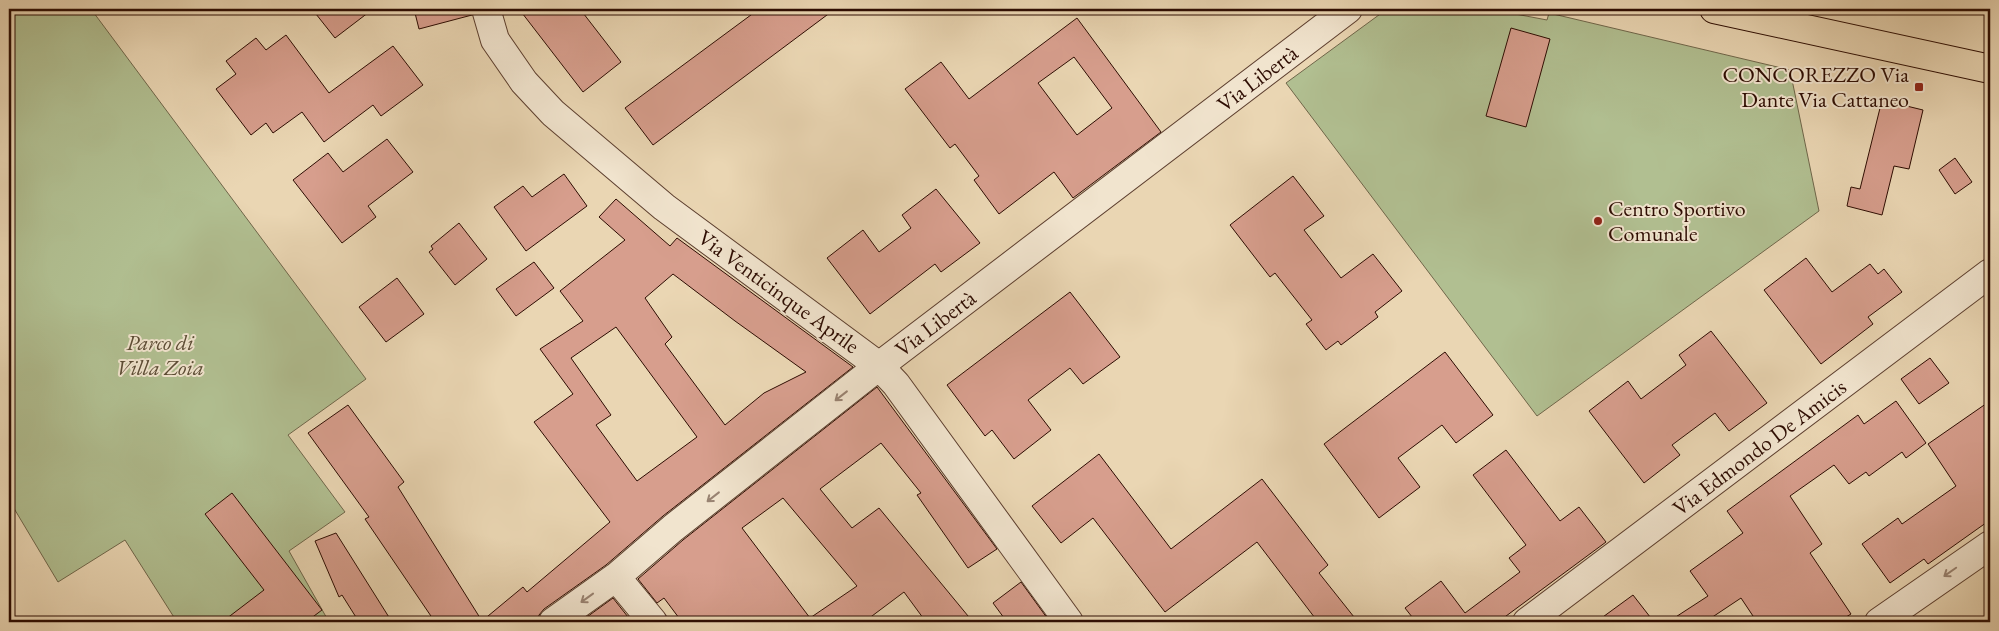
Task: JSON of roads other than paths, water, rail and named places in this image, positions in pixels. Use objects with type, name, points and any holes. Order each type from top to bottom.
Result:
[{"type":"main road","points":[[1714,9],[1988,70]]},
{"type":"street","name":"Via Venticinque Aprile","points":[[486,9],[495,40],[524,82],[554,113],[664,208],[879,366],[896,384],[1069,622]]},
{"type":"street","name":"Via Libertà","points":[[553,622],[616,577],[674,528],[879,366],[1326,16],[1348,9]]},
{"type":"street","name":"Via Edmondo De Amicis","points":[[1527,622],[1990,272]]},
{"type":"street","points":[[1879,622],[1990,544]]},
{"type":"street","points":[[616,577],[653,622]]},
{"type":"place","name":"CONCOREZZO Via Dante Via Cattaneo","points":[[1919,87]]},
{"type":"place","name":"Centro Sportivo Comunale","points":[[1598,221]]},
{"type":"park label","name":"Parco di Villa Zoia","points":[[160,355]]}]
